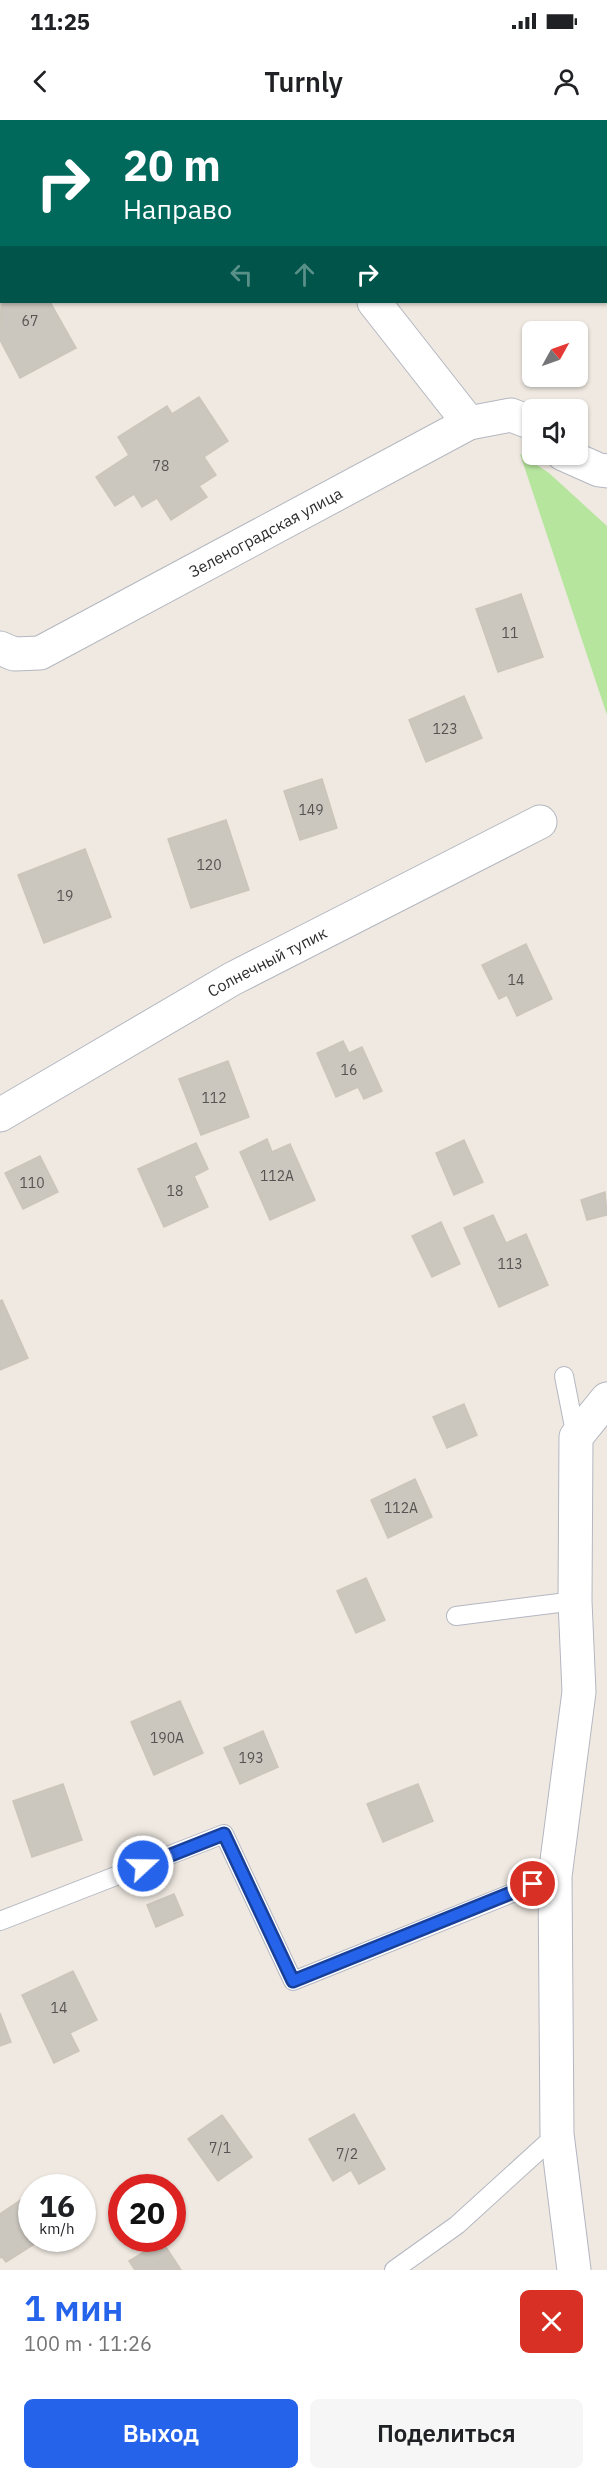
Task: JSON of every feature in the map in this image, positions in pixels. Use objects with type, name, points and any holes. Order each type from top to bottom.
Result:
[{"type":"street","points":[[375,303],[469,423]]},
{"type":"street","name":"Зеленоградская улица","points":[[0,648],[14,654],[40,653],[469,423],[511,414],[522,419]]},
{"type":"street","points":[[588,465],[607,471]]},
{"type":"street","name":"Солнечный тупик","points":[[0,1115],[232,980],[540,822]]},
{"type":"street","points":[[574,2270],[557,2134],[555,1876],[579,1692],[575,1601],[576,1437],[607,1399]]},
{"type":"lane","points":[[564,1376],[576,1437]]},
{"type":"lane","points":[[456,1616],[575,1601]]},
{"type":"lane","points":[[0,1921],[224,1834],[293,1981],[555,1876]]},
{"type":"lane","points":[[394,2270],[457,2225],[557,2134]]},
{"type":"green space","points":[[524,465],[537,465],[549,473],[607,526],[607,715]]},
{"type":"building","points":[[1,303],[51,303],[76,348],[20,378],[0,340]]},
{"type":"building","points":[[199,397],[228,441],[204,457],[216,475],[199,486],[207,497],[171,520],[157,498],[142,507],[134,494],[115,506],[96,477],[129,455],[118,437],[167,406],[172,414]]},
{"type":"building","points":[[521,594],[543,657],[498,672],[476,609]]},
{"type":"building","points":[[464,696],[482,738],[426,762],[409,720]]},
{"type":"building","points":[[322,779],[337,828],[300,840],[284,791]]},
{"type":"building","points":[[226,820],[249,890],[191,908],[168,839]]},
{"type":"building","points":[[85,849],[111,917],[44,943],[18,875]]},
{"type":"building","points":[[526,944],[552,999],[517,1016],[507,995],[499,999],[482,965]]},
{"type":"building","points":[[343,1041],[349,1053],[362,1047],[382,1091],[364,1099],[358,1087],[336,1097],[317,1053]]},
{"type":"building","points":[[228,1061],[249,1117],[201,1135],[179,1079]]},
{"type":"building","points":[[267,1139],[272,1152],[290,1144],[315,1200],[270,1220],[240,1152]]},
{"type":"building","points":[[464,1140],[483,1182],[454,1195],[436,1153]]},
{"type":"building","points":[[196,1143],[208,1169],[194,1176],[208,1207],[164,1227],[138,1169]]},
{"type":"building","points":[[40,1156],[58,1192],[23,1209],[5,1173]]},
{"type":"building","points":[[605,1192],[607,1215],[587,1220],[581,1200]]},
{"type":"building","points":[[493,1215],[506,1243],[526,1234],[548,1285],[499,1307],[464,1228]]},
{"type":"building","points":[[441,1222],[460,1264],[432,1277],[412,1236]]},
{"type":"building","points":[[2,1300],[28,1358],[0,1370],[0,1301]]},
{"type":"building","points":[[464,1404],[477,1435],[447,1448],[433,1417]]},
{"type":"building","points":[[415,1479],[432,1517],[388,1538],[371,1500]]},
{"type":"building","points":[[366,1578],[385,1620],[356,1633],[337,1591]]},
{"type":"building","points":[[180,1701],[203,1753],[154,1775],[131,1722]]},
{"type":"building","points":[[263,1731],[278,1767],[240,1784],[224,1748]]},
{"type":"building","points":[[63,1784],[82,1840],[32,1857],[13,1801]]},
{"type":"building","points":[[418,1784],[433,1821],[383,1842],[367,1804]]},
{"type":"building","points":[[174,1894],[183,1915],[156,1927],[147,1905]]},
{"type":"building","points":[[73,1971],[97,2020],[70,2033],[79,2051],[54,2063],[22,1995]]},
{"type":"building","points":[[0,2013],[11,2042],[0,2046]]},
{"type":"building","points":[[354,2114],[385,2169],[359,2184],[351,2170],[333,2181],[309,2139]]},
{"type":"building","points":[[222,2115],[252,2157],[218,2181],[188,2139]]},
{"type":"building","points":[[18,2202],[18,2252],[22,2252],[6,2262],[2,2257],[0,2258],[0,2214]]},
{"type":"building","points":[[144,2252],[169,2252],[181,2270],[135,2270],[129,2261]]},
{"type":"route","points":[[143,1866],[224,1834],[293,1981],[533,1884]]}]
